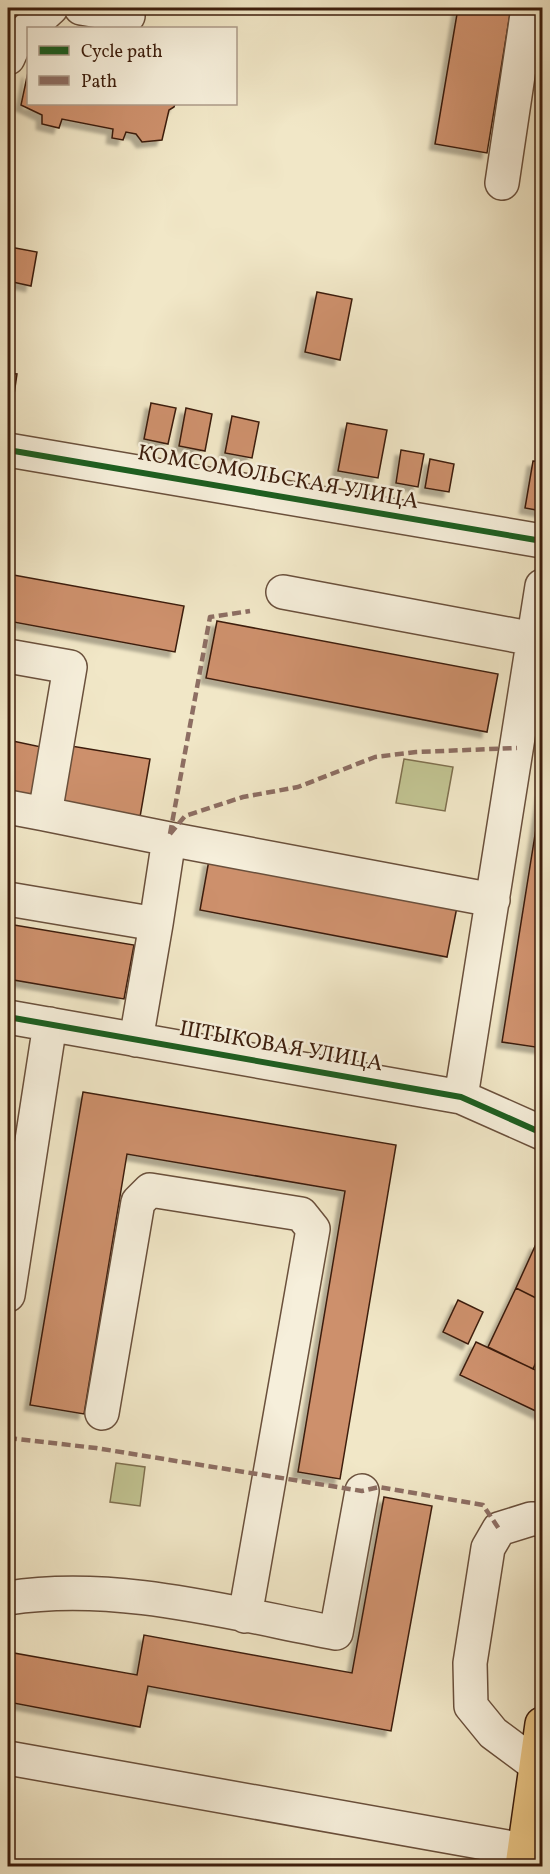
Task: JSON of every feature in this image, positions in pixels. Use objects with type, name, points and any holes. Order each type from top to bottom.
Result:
[{"type":"main road","points":[[523,1858],[538,1777],[543,1724]]},
{"type":"street","points":[[30,27],[51,8]]},
{"type":"street","points":[[81,8],[128,16]]},
{"type":"street","points":[[502,183],[528,8]]},
{"type":"street","points":[[8,58],[16,40],[27,30]]},
{"type":"street","name":"КОМСОМОЛЬСКАЯ УЛИЦА","points":[[8,450],[543,541]]},
{"type":"street","points":[[461,1097],[543,585]]},
{"type":"street","points":[[283,592],[534,639]]},
{"type":"street","points":[[8,656],[70,667],[45,814]]},
{"type":"street","points":[[8,807],[493,900]]},
{"type":"street","points":[[136,1040],[170,839]]},
{"type":"street","points":[[8,899],[156,924]]},
{"type":"street","name":"ШТЫКОВАЯ УЛИЦА","points":[[8,1017],[461,1097],[543,1132]]},
{"type":"street","points":[[8,1295],[50,1024]]},
{"type":"street","points":[[102,1413],[138,1203],[150,1190],[301,1214],[313,1229],[246,1616]]},
{"type":"street","points":[[8,1598],[70,1593],[155,1600],[336,1633],[362,1491]]},
{"type":"street","points":[[538,1777],[493,1733],[471,1706],[470,1663],[488,1548],[499,1529],[531,1519],[543,1519]]},
{"type":"street","points":[[8,1758],[523,1858]]},
{"type":"green space","points":[[404,759],[453,767],[445,811],[396,803]]},
{"type":"green space","points":[[116,1463],[145,1467],[140,1506],[110,1502]]},
{"type":"building","points":[[458,8],[511,8],[487,153],[435,144]]},
{"type":"building","points":[[27,77],[27,105],[175,105],[169,110],[162,140],[142,142],[136,134],[126,132],[123,140],[112,138],[113,129],[62,119],[59,128],[42,124],[42,115],[21,105]]},
{"type":"building","points":[[10,247],[37,252],[31,286],[8,281]]},
{"type":"building","points":[[317,292],[352,299],[340,360],[305,352]]},
{"type":"building","points":[[8,373],[17,374],[11,415],[8,415]]},
{"type":"building","points":[[151,403],[176,408],[168,444],[144,439]]},
{"type":"building","points":[[186,408],[212,414],[205,451],[179,446]]},
{"type":"building","points":[[232,416],[259,422],[252,458],[225,453]]},
{"type":"building","points":[[347,423],[387,430],[378,478],[338,471]]},
{"type":"building","points":[[401,450],[424,454],[418,487],[396,483]]},
{"type":"building","points":[[430,459],[454,464],[449,492],[425,488]]},
{"type":"building","points":[[533,461],[542,462],[542,511],[525,508]]},
{"type":"building","points":[[8,574],[184,606],[175,652],[8,621]]},
{"type":"building","points":[[217,621],[498,674],[487,732],[206,678]]},
{"type":"building","points":[[8,740],[46,748],[37,796],[8,791]]},
{"type":"building","points":[[65,745],[150,759],[139,823],[54,808]]},
{"type":"building","points":[[542,791],[542,1048],[502,1042]]},
{"type":"building","points":[[209,860],[457,907],[447,957],[200,910]]},
{"type":"building","points":[[8,924],[134,945],[124,999],[8,979]]},
{"type":"building","points":[[83,1092],[396,1145],[340,1479],[298,1472],[345,1191],[127,1154],[84,1414],[30,1405]]},
{"type":"building","points":[[536,1244],[542,1247],[542,1301],[516,1288]]},
{"type":"building","points":[[516,1288],[542,1301],[542,1349],[533,1369],[488,1347]]},
{"type":"building","points":[[458,1300],[483,1312],[468,1344],[443,1332]]},
{"type":"building","points":[[476,1342],[542,1373],[542,1414],[460,1375]]},
{"type":"building","points":[[384,1497],[432,1506],[391,1731],[148,1686],[140,1727],[8,1702],[8,1652],[137,1675],[144,1635],[352,1673]]},
{"type":"building","points":[[111,1862],[139,1866],[111,1866]]},
{"type":"marked path","points":[[170,834],[210,617],[250,611]]},
{"type":"marked path","points":[[170,834],[185,816],[243,797],[298,787],[375,757],[416,752],[517,748]]},
{"type":"marked path","points":[[8,1438],[96,1448],[362,1491],[379,1487],[483,1505],[499,1529]]},
{"type":"cycle path","points":[[8,450],[542,541]]},
{"type":"cycle path","points":[[8,1017],[461,1097],[542,1133]]}]
